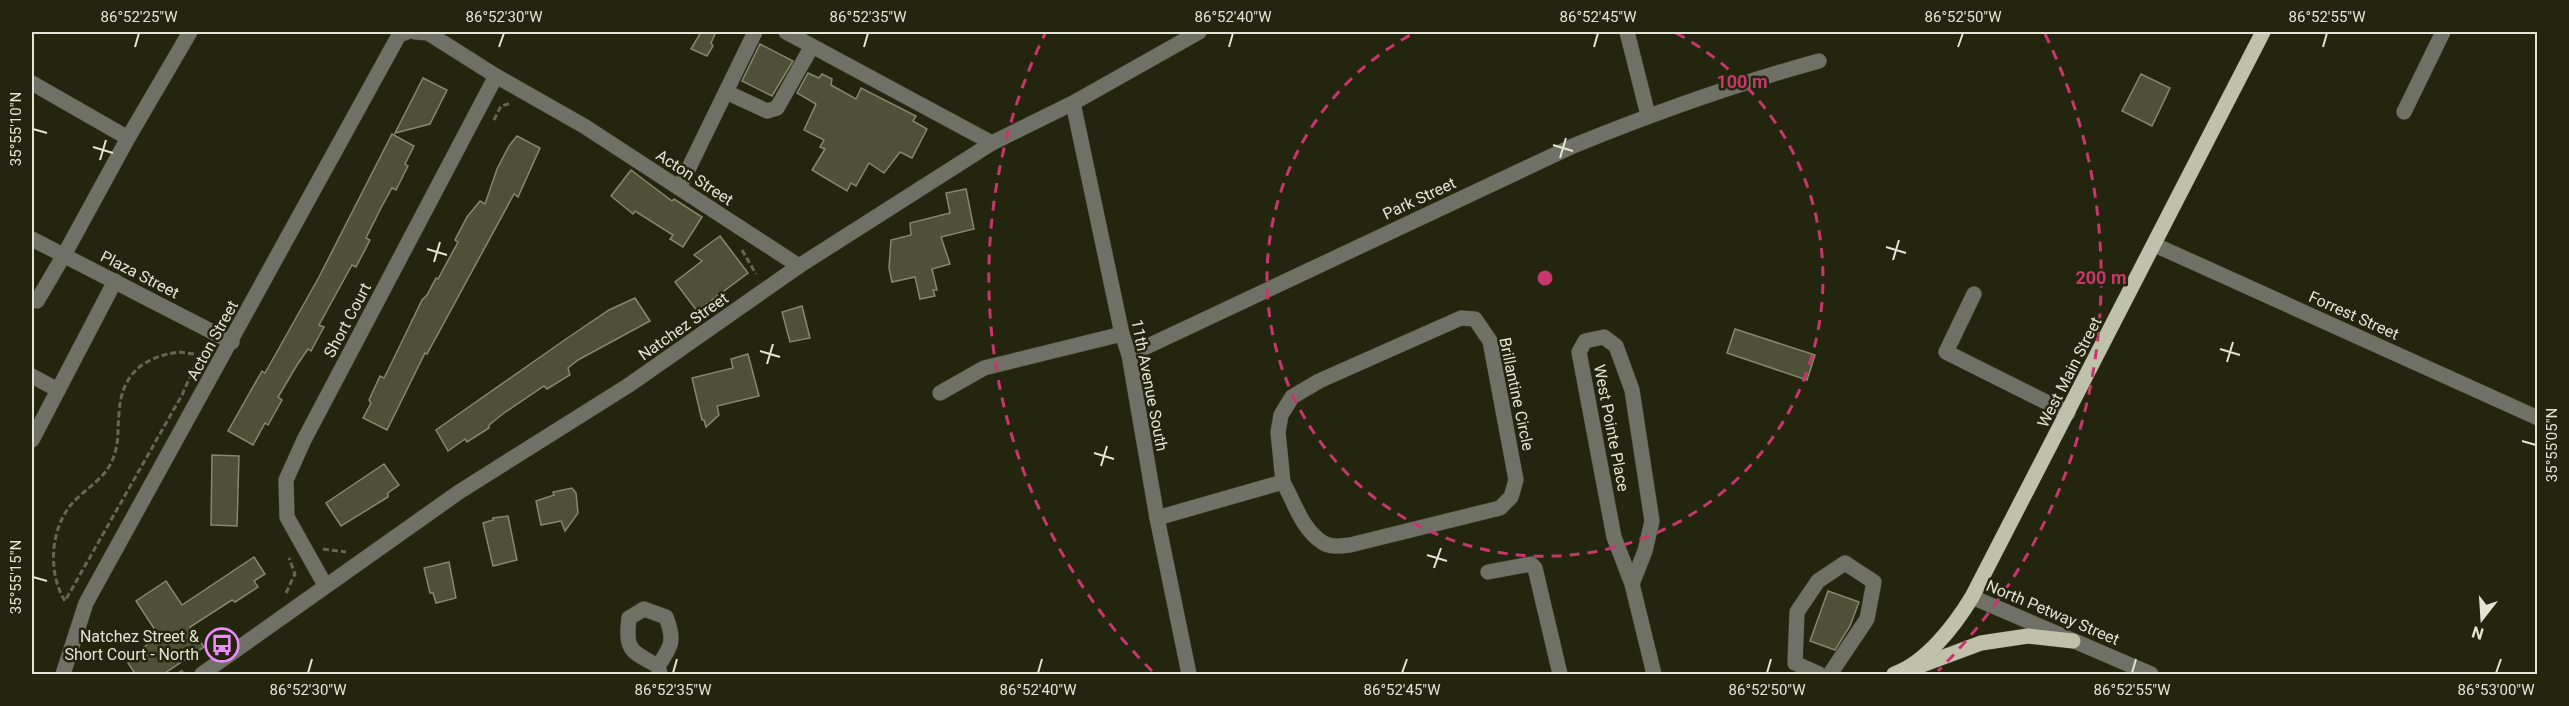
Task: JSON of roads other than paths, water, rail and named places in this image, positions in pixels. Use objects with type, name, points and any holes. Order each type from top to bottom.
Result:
[{"type":"main road","name":"West Main Street","points":[[1897,674],[1937,644],[1953,628],[1972,597],[2263,32]]},
{"type":"main road","points":[[1897,674],[1982,643],[2028,636],[2073,640]]},
{"type":"street","points":[[32,298],[37,301],[190,32]]},
{"type":"street","name":"Acton Street","points":[[63,675],[86,603],[232,342],[399,35],[407,32]]},
{"type":"street","name":"Acton Street","points":[[415,32],[428,33],[496,76],[584,126],[799,266]]},
{"type":"street","points":[[679,188],[755,32]]},
{"type":"street","points":[[786,32],[992,143]]},
{"type":"street","name":"Natchez Street","points":[[202,675],[325,585],[459,492],[629,385],[799,266],[992,143],[1073,103],[1199,32]]},
{"type":"street","points":[[1627,32],[1648,115]]},
{"type":"street","points":[[2404,112],[2444,32]]},
{"type":"street","points":[[726,92],[767,111],[777,108],[812,46]]},
{"type":"street","name":"Park Street","points":[[1129,355],[1573,146],[1648,115],[1763,76],[1819,61]]},
{"type":"street","name":"Short Court","points":[[325,585],[287,517],[286,480],[304,440],[496,76]]},
{"type":"street","points":[[32,82],[128,138]]},
{"type":"street","name":"11th Avenue South","points":[[1073,103],[1122,334],[1129,355],[1157,518],[1188,675]]},
{"type":"street","name":"Plaza Street","points":[[32,239],[232,342]]},
{"type":"street","name":"Forrest Street","points":[[2155,245],[2538,418]]},
{"type":"street","points":[[32,440],[115,281]]},
{"type":"street","points":[[1974,294],[1947,352],[2068,413]]},
{"type":"street","name":"Brillantine Circle","points":[[1461,318],[1475,319],[1491,341],[1516,480],[1511,496],[1500,508],[1350,545],[1333,546],[1323,543],[1305,525],[1283,482],[1278,432],[1281,415],[1292,397],[1319,381],[1461,318]]},
{"type":"street","points":[[940,393],[984,368],[1122,334]]},
{"type":"street","name":"West Pointe Place","points":[[1632,584],[1645,551],[1652,521],[1632,390],[1616,346],[1604,337],[1585,341],[1579,352],[1614,537],[1632,584],[1654,675]]},
{"type":"street","points":[[32,376],[58,390]]},
{"type":"street","points":[[1157,518],[1283,482]]},
{"type":"street","points":[[1819,675],[1795,663],[1797,612],[1818,581],[1845,563],[1874,582],[1867,619],[1830,675]]},
{"type":"street","points":[[1488,572],[1531,564],[1535,568],[1560,675]]},
{"type":"street","name":"North Petway Street","points":[[1972,597],[2151,675]]},
{"type":"place","name":"Natchez Street & Short Court - North","points":[[222,645]]}]
